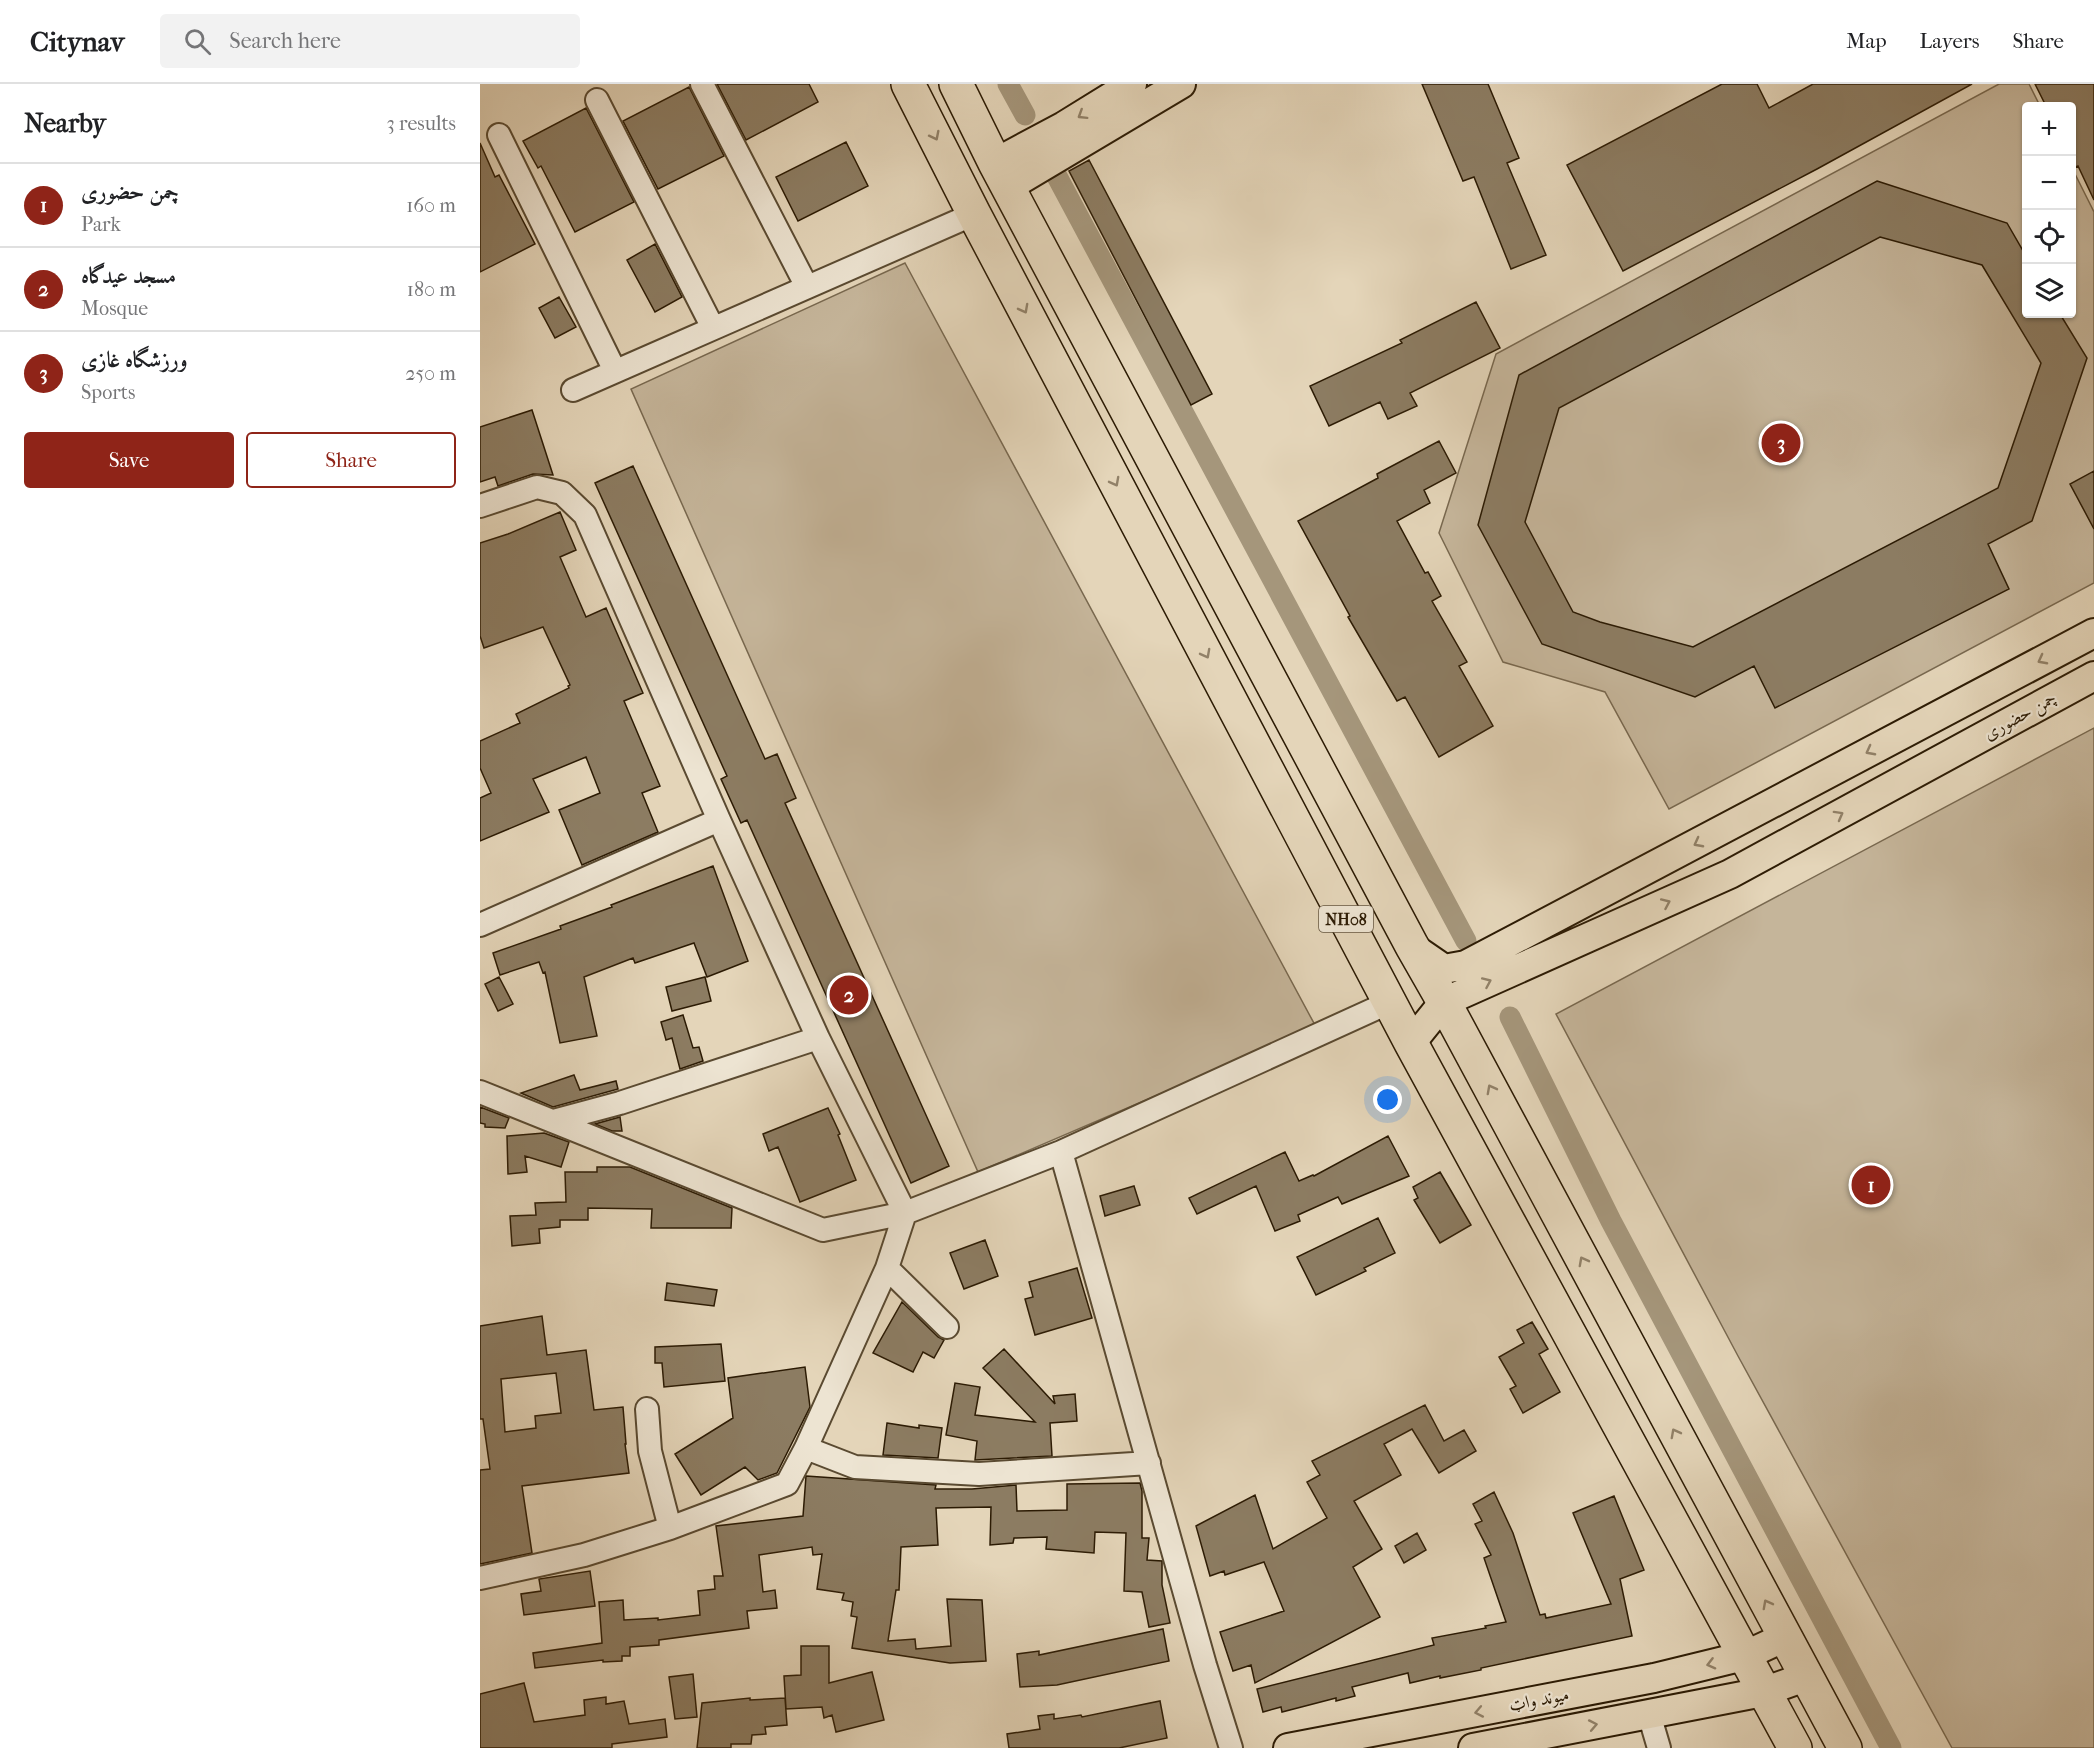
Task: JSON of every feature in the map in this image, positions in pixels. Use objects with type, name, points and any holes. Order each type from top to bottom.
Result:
[{"type":"highway","name":"NH08","points":[[908,84],[974,214],[1411,1043],[1795,1748]]},
{"type":"highway","name":"NH08","points":[[956,84],[1001,175],[1412,946],[1845,1748]]},
{"type":"highway","points":[[1304,841],[1334,800]]},
{"type":"main road","points":[[1001,175],[1064,126],[1132,84]]},
{"type":"main road","points":[[1001,175],[1181,84]]},
{"type":"main road","points":[[1412,946],[1444,969],[1466,965],[2094,633]]},
{"type":"main road","name":"چمن حضوری","points":[[1411,1043],[1444,1002],[1730,874],[2094,676]]},
{"type":"main road","name":"میوند واټ","points":[[1288,1748],[1654,1678],[1744,1656],[1785,1637]]},
{"type":"main road","name":"میوند واټ","points":[[1473,1748],[1763,1692],[1805,1677]]},
{"type":"street","points":[[702,84],[807,287]]},
{"type":"street","points":[[597,100],[713,328]]},
{"type":"street","points":[[499,135],[615,371]]},
{"type":"street","points":[[573,390],[974,214]]},
{"type":"street","points":[[480,506],[537,487],[562,492],[585,515],[818,1038],[905,1213],[887,1268],[806,1448],[787,1484],[670,1527],[584,1555],[480,1578]]},
{"type":"street","points":[[480,925],[719,820]]},
{"type":"street","points":[[480,1092],[823,1230],[905,1213],[1061,1152],[1390,1002]]},
{"type":"street","points":[[554,1121],[620,1103],[818,1038]]},
{"type":"street","points":[[1061,1152],[1205,1665],[1231,1748]]},
{"type":"street","points":[[887,1268],[947,1327]]},
{"type":"street","points":[[647,1409],[650,1450],[670,1527]]},
{"type":"street","points":[[806,1448],[855,1467],[979,1474],[1149,1463]]},
{"type":"street","points":[[1649,1714],[1659,1748]]},
{"type":"shaded area","points":[[1999,84],[2029,84],[2038,102],[2022,102],[2022,318],[2076,318],[2076,176],[2094,212],[2094,583],[1669,809],[1605,692],[1503,662],[1439,533],[1496,354]]},
{"type":"shaded area","points":[[905,263],[1316,1027],[978,1172],[631,389]]},
{"type":"shaded area","points":[[2094,728],[2094,1748],[1952,1748],[1738,1356],[1556,1014]]},
{"type":"building","points":[[717,84],[809,84],[818,102],[746,140]]},
{"type":"building","points":[[1422,84],[1488,84],[1519,158],[1507,163],[1546,255],[1511,269],[1474,177],[1463,181]]},
{"type":"building","points":[[1722,84],[1757,84],[1769,108],[1813,84],[1972,84],[1623,271],[1567,165]]},
{"type":"building","points":[[2035,84],[2094,84],[2094,200],[2078,166],[2076,167],[2076,102],[2044,102]]},
{"type":"building","points":[[689,87],[724,156],[658,189],[623,121]]},
{"type":"building","points":[[586,108],[634,202],[575,232],[541,166],[538,168],[523,141]]},
{"type":"building","points":[[846,142],[868,186],[798,221],[776,177]]},
{"type":"building","points":[[480,143],[495,177],[499,175],[535,244],[480,272]]},
{"type":"building","points":[[1089,160],[1212,394],[1191,405],[1069,171]]},
{"type":"building","points":[[1877,181],[2007,223],[2022,249],[2022,318],[2062,318],[2087,358],[2032,521],[1988,544],[2009,589],[1775,708],[1754,666],[1695,697],[1542,644],[1478,525],[1519,375]],"holes":[[[1880,237],[1982,265],[2041,363],[1998,488],[1693,647],[1600,622],[1573,612],[1525,522],[1559,408]]]},
{"type":"building","points":[[655,244],[682,297],[655,312],[627,260]]},
{"type":"building","points":[[559,297],[576,327],[555,338],[539,308]]},
{"type":"building","points":[[1476,302],[1500,348],[1410,393],[1417,406],[1388,419],[1380,402],[1329,426],[1310,386],[1402,343],[1400,340]]},
{"type":"building","points":[[532,410],[553,475],[533,474],[498,486],[495,477],[480,482],[480,427]]},
{"type":"building","points":[[1439,441],[1456,473],[1424,490],[1430,503],[1397,521],[1425,573],[1428,572],[1441,596],[1432,601],[1467,662],[1459,666],[1493,726],[1439,757],[1405,697],[1397,701],[1348,617],[1350,616],[1298,521],[1378,478],[1377,474]]},
{"type":"building","points":[[633,466],[765,759],[777,754],[796,798],[785,803],[949,1166],[911,1183],[747,820],[741,823],[721,779],[727,776],[595,483]]},
{"type":"building","points":[[2094,471],[2094,529],[2070,484]]},
{"type":"building","points":[[560,512],[576,550],[560,557],[586,617],[606,608],[643,693],[624,701],[660,786],[642,793],[658,832],[582,865],[559,810],[600,793],[586,757],[533,779],[549,812],[480,841],[480,798],[491,793],[480,768],[480,741],[520,723],[516,714],[569,688],[570,685],[543,627],[484,648],[480,636],[480,543]]},
{"type":"building","points":[[713,866],[748,961],[707,977],[694,943],[635,963],[633,958],[584,977],[597,1036],[560,1043],[545,972],[543,973],[539,962],[500,975],[493,953],[561,929],[560,926]]},
{"type":"building","points":[[499,977],[513,1004],[498,1011],[485,984]]},
{"type":"building","points":[[705,977],[711,1001],[672,1011],[666,987]]},
{"type":"building","points":[[683,1015],[693,1048],[699,1047],[703,1061],[680,1069],[672,1038],[666,1040],[661,1022]]},
{"type":"building","points":[[574,1075],[580,1090],[616,1081],[618,1089],[553,1107],[521,1093]]},
{"type":"building","points":[[480,1107],[509,1118],[505,1128],[485,1127],[485,1124],[480,1123]]},
{"type":"building","points":[[828,1108],[856,1180],[800,1202],[778,1147],[769,1151],[763,1134]]},
{"type":"building","points":[[620,1117],[622,1131],[612,1131],[595,1124]]},
{"type":"building","points":[[544,1133],[569,1142],[561,1167],[525,1156],[527,1172],[508,1174],[507,1136]]},
{"type":"building","points":[[1388,1136],[1409,1176],[1342,1204],[1338,1197],[1298,1215],[1300,1221],[1275,1231],[1256,1186],[1197,1214],[1189,1198],[1285,1152],[1299,1181],[1314,1176]]},
{"type":"building","points":[[597,1167],[630,1167],[732,1208],[731,1228],[651,1228],[652,1209],[588,1208],[588,1220],[560,1220],[560,1227],[539,1229],[540,1243],[512,1246],[510,1216],[536,1215],[535,1203],[566,1202],[565,1172],[597,1172]]},
{"type":"building","points":[[1440,1172],[1471,1225],[1440,1243],[1414,1200],[1418,1198],[1413,1187]]},
{"type":"building","points":[[1134,1186],[1140,1205],[1105,1216],[1100,1196]]},
{"type":"building","points":[[1378,1218],[1395,1253],[1364,1268],[1366,1271],[1316,1295],[1297,1257]]},
{"type":"building","points":[[985,1240],[998,1276],[964,1289],[950,1253]]},
{"type":"building","points":[[1077,1268],[1092,1318],[1035,1335],[1025,1299],[1033,1297],[1029,1282]]},
{"type":"building","points":[[667,1283],[717,1290],[714,1306],[665,1300]]},
{"type":"building","points":[[902,1302],[938,1337],[944,1340],[934,1358],[923,1352],[913,1372],[873,1353]]},
{"type":"building","points":[[542,1316],[547,1355],[586,1350],[594,1410],[623,1407],[629,1473],[522,1486],[532,1553],[480,1564],[480,1470],[490,1469],[483,1419],[480,1419],[480,1326]],"holes":[[[556,1373],[561,1413],[535,1416],[536,1428],[505,1432],[501,1379]]]},
{"type":"building","points":[[1532,1322],[1548,1349],[1539,1354],[1560,1392],[1523,1413],[1510,1389],[1516,1386],[1499,1357],[1524,1343],[1517,1330]]},
{"type":"building","points":[[721,1344],[725,1381],[664,1387],[662,1363],[655,1363],[655,1347]]},
{"type":"building","points":[[1004,1349],[1055,1404],[1053,1396],[1075,1394],[1077,1421],[1050,1423],[1052,1456],[975,1460],[977,1441],[946,1435],[955,1383],[980,1387],[975,1415],[1035,1422],[983,1368]]},
{"type":"building","points":[[805,1367],[810,1407],[777,1473],[758,1480],[745,1467],[701,1495],[675,1454],[733,1418],[728,1378]]},
{"type":"building","points":[[1425,1405],[1444,1441],[1464,1430],[1476,1451],[1439,1473],[1412,1429],[1384,1444],[1401,1475],[1354,1501],[1382,1549],[1353,1567],[1380,1617],[1255,1683],[1251,1665],[1233,1671],[1220,1632],[1284,1611],[1264,1562],[1225,1575],[1224,1571],[1210,1576],[1196,1526],[1255,1495],[1273,1549],[1327,1518],[1307,1482],[1320,1475],[1312,1461]]},
{"type":"building","points":[[887,1423],[919,1428],[919,1425],[942,1428],[938,1458],[883,1455]]},
{"type":"building","points":[[806,1476],[936,1485],[935,1489],[972,1489],[1016,1485],[1017,1511],[1067,1510],[1067,1484],[1140,1483],[1142,1538],[1149,1538],[1147,1560],[1162,1561],[1162,1585],[1170,1623],[1149,1627],[1142,1592],[1124,1591],[1126,1533],[1095,1532],[1094,1553],[1046,1549],[1047,1537],[1014,1538],[1013,1543],[990,1545],[991,1507],[936,1508],[938,1545],[901,1547],[899,1590],[896,1590],[888,1641],[915,1639],[916,1649],[951,1646],[947,1599],[982,1600],[986,1661],[950,1663],[852,1648],[857,1617],[851,1616],[853,1602],[842,1600],[844,1593],[817,1589],[822,1554],[813,1555],[812,1547],[759,1555],[763,1592],[775,1590],[777,1608],[747,1611],[749,1628],[659,1640],[659,1645],[630,1647],[630,1656],[622,1656],[622,1661],[603,1662],[603,1660],[535,1668],[533,1653],[602,1643],[599,1602],[623,1600],[624,1620],[658,1618],[658,1620],[700,1615],[698,1591],[715,1589],[714,1576],[723,1576],[716,1526],[803,1516]]},
{"type":"building","points":[[1494,1492],[1513,1533],[1540,1615],[1545,1614],[1546,1618],[1611,1604],[1573,1513],[1614,1496],[1644,1570],[1620,1579],[1632,1636],[1481,1668],[1481,1670],[1410,1683],[1408,1673],[1352,1687],[1355,1696],[1336,1701],[1336,1698],[1282,1712],[1281,1707],[1263,1712],[1257,1689],[1434,1645],[1432,1638],[1506,1622],[1484,1558],[1491,1555],[1475,1524],[1482,1521],[1473,1504]]},
{"type":"building","points":[[1417,1533],[1426,1550],[1404,1563],[1395,1546]]},
{"type":"building","points":[[590,1571],[595,1606],[524,1615],[521,1594],[541,1591],[539,1579]]},
{"type":"building","points":[[1163,1629],[1169,1661],[1057,1685],[1020,1687],[1017,1654],[1039,1651],[1039,1655]]},
{"type":"building","points":[[801,1646],[829,1646],[829,1683],[872,1672],[884,1720],[836,1732],[832,1715],[824,1718],[822,1707],[786,1709],[784,1676],[801,1675]]},
{"type":"building","points":[[693,1674],[697,1717],[675,1719],[669,1677]]},
{"type":"building","points":[[524,1683],[534,1722],[585,1715],[584,1700],[606,1697],[606,1704],[624,1701],[629,1724],[665,1719],[667,1737],[612,1744],[612,1748],[480,1748],[480,1694]]},
{"type":"building","points":[[750,1698],[750,1700],[785,1698],[787,1725],[765,1727],[766,1734],[752,1735],[751,1744],[731,1744],[731,1748],[697,1748],[702,1703]]},
{"type":"building","points":[[1160,1701],[1167,1738],[1119,1748],[1009,1748],[1007,1734],[1040,1729],[1038,1716],[1054,1714],[1054,1719],[1081,1715],[1082,1717]]},
{"type":"waterway","points":[[1008,84],[1025,115]]},
{"type":"waterway","points":[[1053,169],[1466,941]]},
{"type":"waterway","points":[[1510,1017],[1611,1221],[1891,1748]]},
{"type":"place","name":"ورزشگاه غازی","points":[[1781,443]]},
{"type":"place","name":"مسجد عیدگاه","points":[[849,995]]},
{"type":"place","name":"چمن حضوری","points":[[1871,1185]]}]
